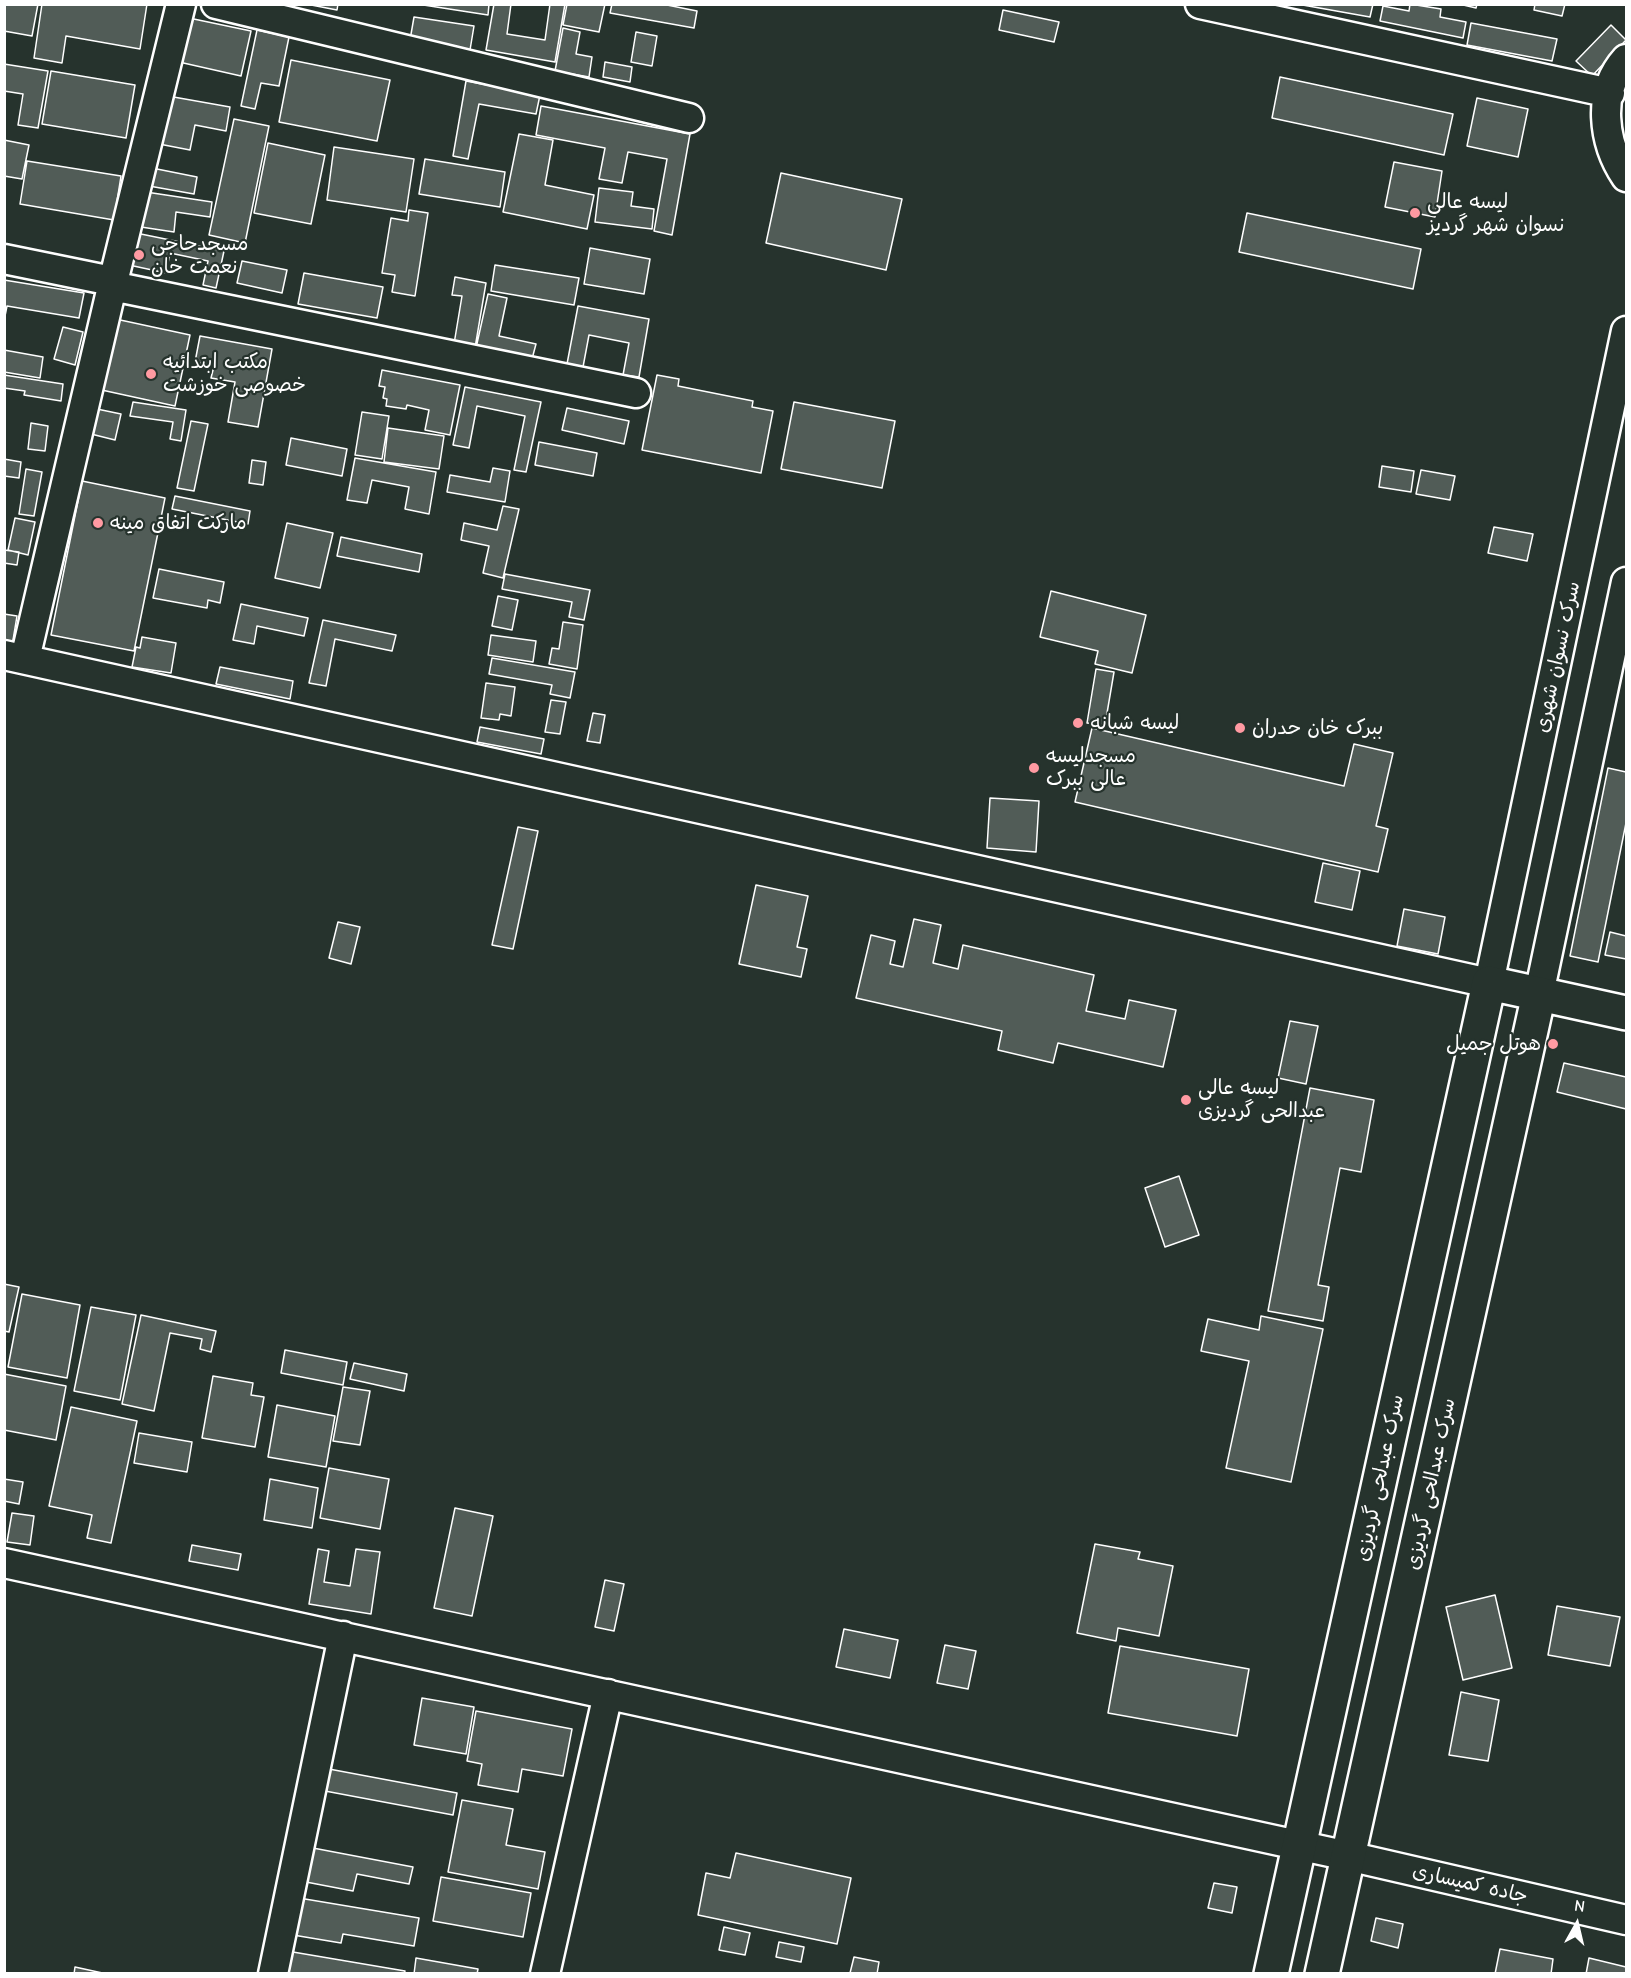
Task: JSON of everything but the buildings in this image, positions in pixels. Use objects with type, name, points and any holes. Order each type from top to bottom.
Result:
[{"type":"main road","points":[[1489,983],[1626,1013]]},
{"type":"main road","name":"سرک عبدلحی گردیزی","points":[[1272,1974],[1489,983]]},
{"type":"main road","name":"سرک عبدالحی گردیزی","points":[[1322,1974],[1539,994]]},
{"type":"street","points":[[181,4],[112,286],[15,657],[1489,983]]},
{"type":"street","points":[[216,4],[689,118]]},
{"type":"street","points":[[1200,4],[1610,93]]},
{"type":"street","points":[[1626,59],[1612,84],[1606,107],[1607,135],[1616,162],[1626,177]]},
{"type":"street","points":[[4,259],[102,279],[112,286],[636,393]]},
{"type":"street","name":"سرک نسوان شهری","points":[[1489,983],[1626,331]]},
{"type":"street","points":[[1539,994],[1626,582]]},
{"type":"street","name":"جاده کمیساری","points":[[4,1563],[1348,1856],[1626,1920]]},
{"type":"street","points":[[273,1974],[343,1636]]},
{"type":"street","points":[[545,1974],[608,1694]]},
{"type":"place","name":"لیسه عالی نسوان شهر گردیز","points":[[1415,213]]},
{"type":"place","name":"مسجدحاجی نعمت خان","points":[[139,255]]},
{"type":"place","name":"مکتب ابتدائیه خصوصی خوزشت","points":[[151,374]]},
{"type":"place","name":"مارکت اتفاق مینه","points":[[98,523]]},
{"type":"place","name":"لیسه شبانه","points":[[1078,723]]},
{"type":"place","name":"ببرک خان حدران","points":[[1240,728]]},
{"type":"place","name":"مسجدلیسه عالی ببرک","points":[[1034,768]]},
{"type":"place","name":"هوتل جمیل","points":[[1553,1044]]},
{"type":"place","name":"لیسه عالی عبدالحی گردیزی","points":[[1186,1100]]}]
